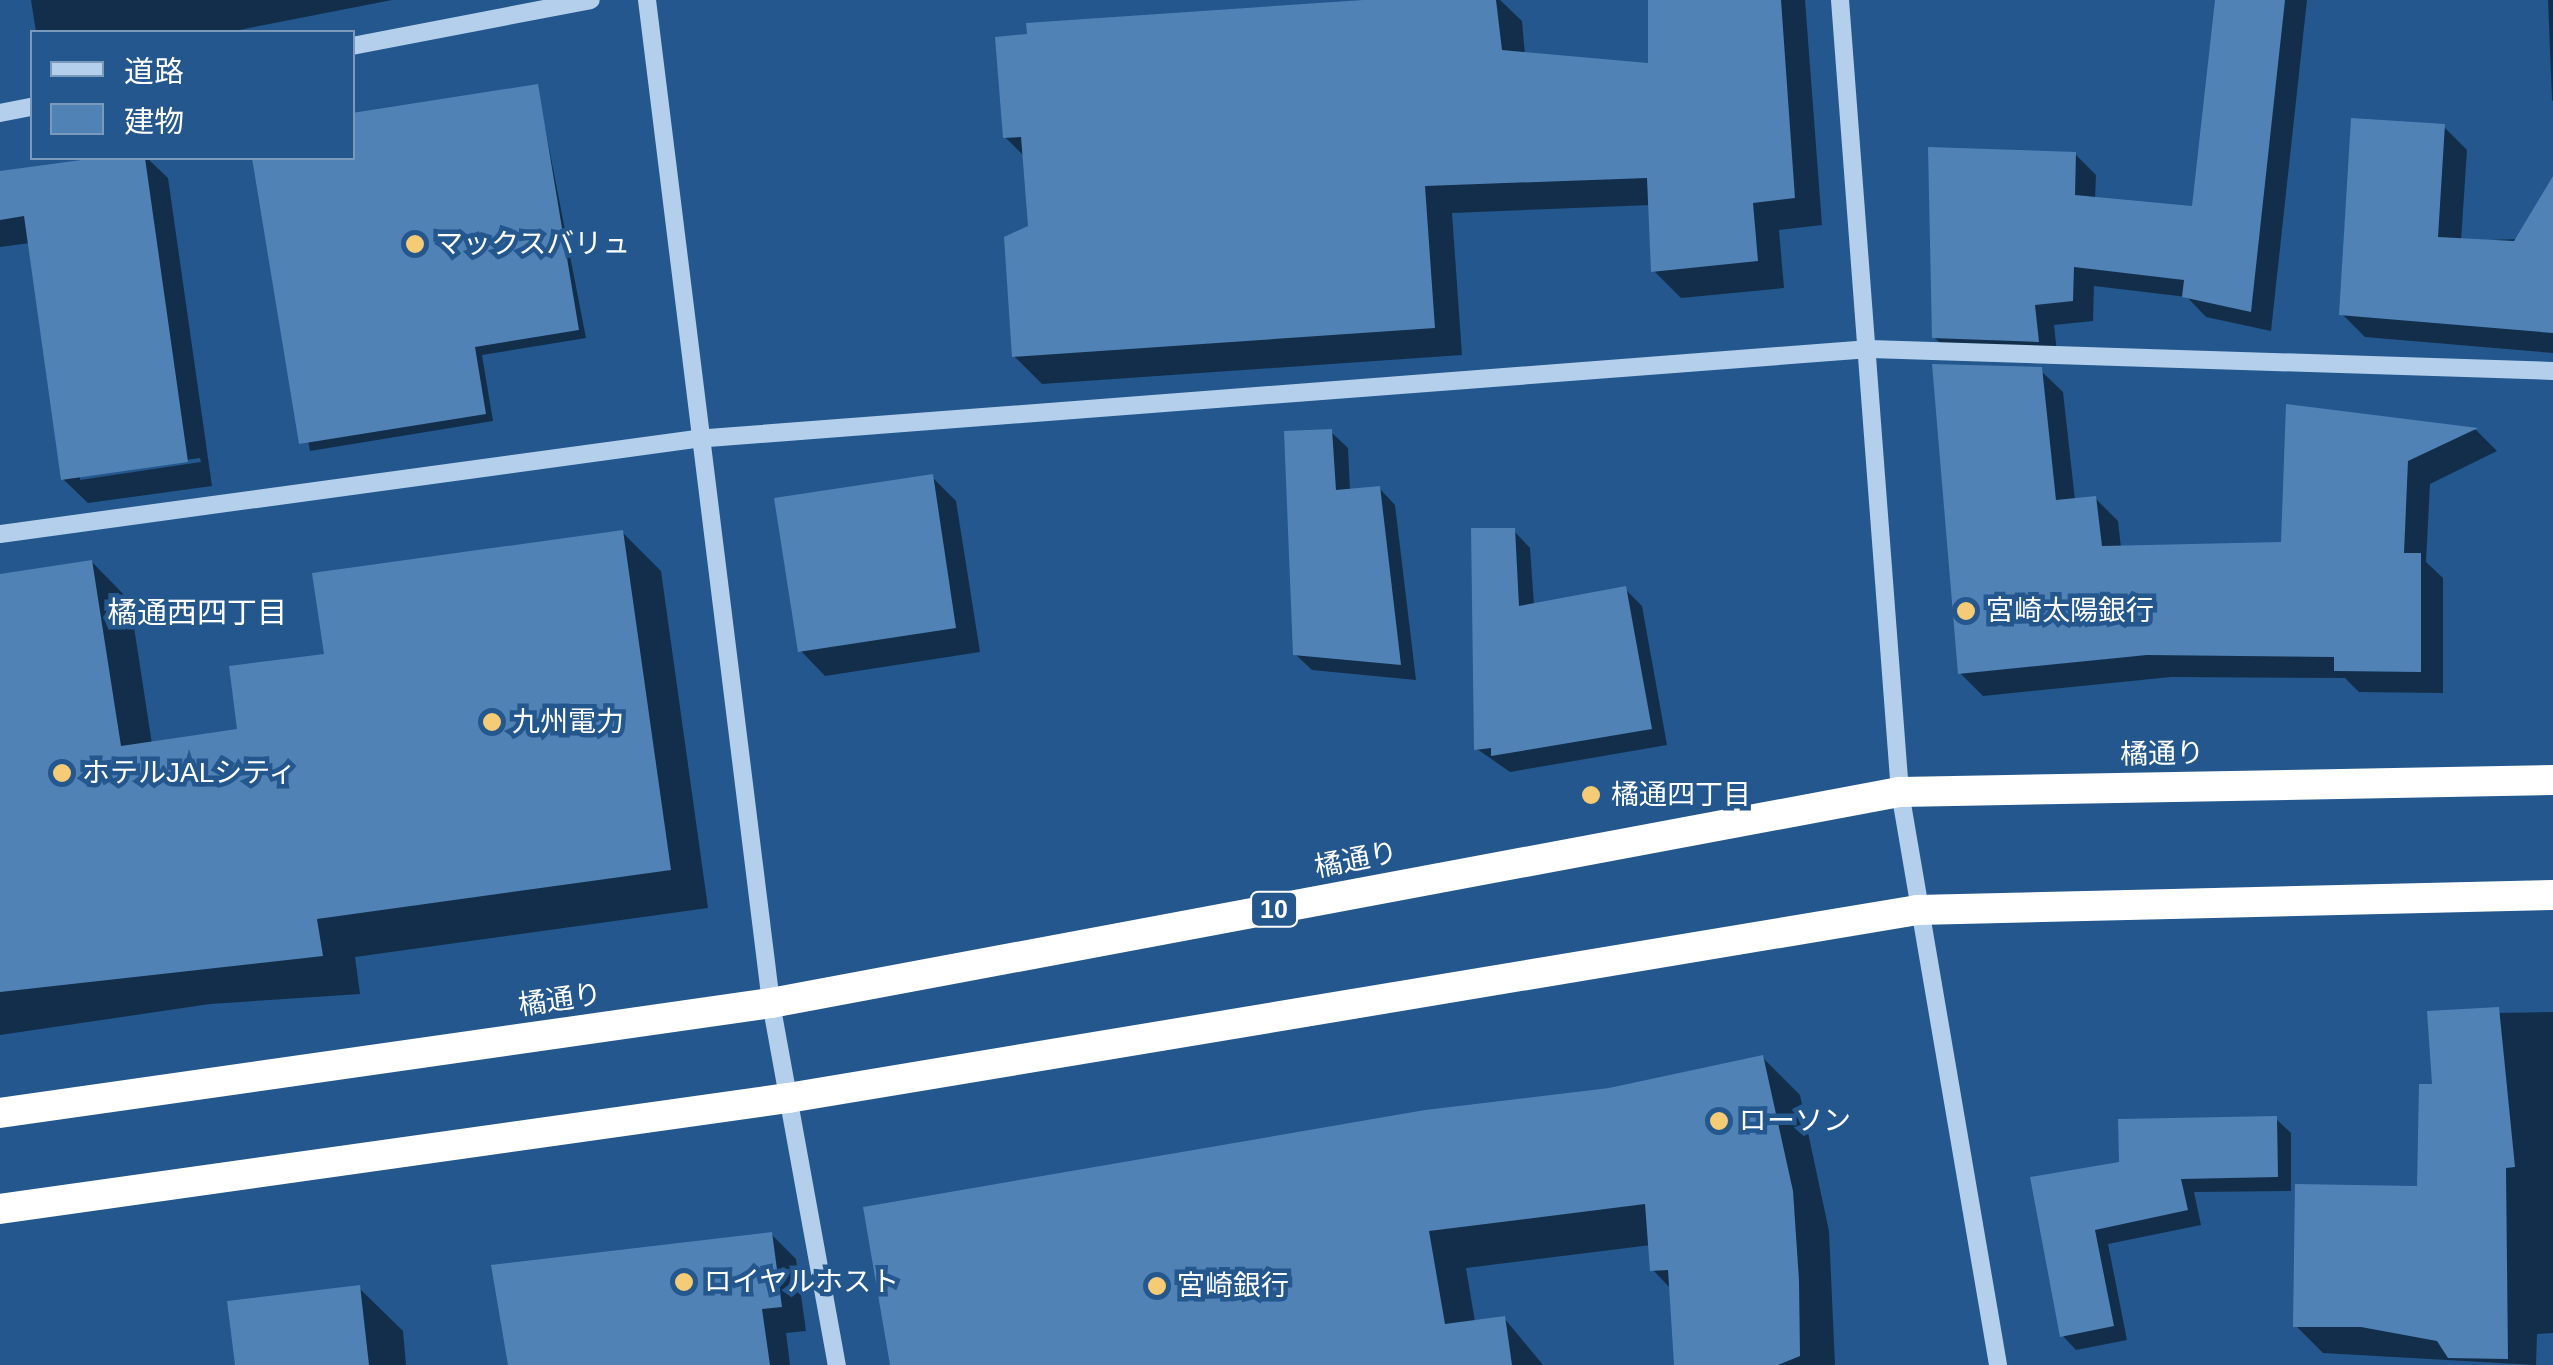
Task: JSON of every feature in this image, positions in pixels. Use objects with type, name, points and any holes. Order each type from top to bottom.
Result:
[{"type":"highway","name":"橘通り","points":[[0,1113],[771,1003],[1900,792],[2553,780]]},
{"type":"highway","points":[[0,1209],[788,1098],[1917,910],[2553,895]]},
{"type":"street","points":[[355,45],[591,0]]},
{"type":"street","points":[[647,0],[695,439],[771,1003],[837,1365]]},
{"type":"street","points":[[1840,0],[1870,349],[1900,792],[1917,910],[1998,1365]]},
{"type":"street","points":[[0,113],[30,107]]},
{"type":"street","points":[[0,534],[695,439],[1870,349],[2553,371]]},
{"type":"building","points":[[1363,0],[1496,0],[1502,50],[1648,63],[1648,0],[1781,0],[1795,198],[1753,203],[1758,261],[1651,272],[1647,178],[1425,186],[1435,328],[1012,357],[1004,237],[1028,226],[1021,137],[1003,138],[995,37],[1027,34],[1026,23]]},
{"type":"building","points":[[2215,0],[2285,0],[2251,312],[2182,297],[2184,280],[2074,267],[2073,301],[2035,305],[2039,342],[1932,338],[1928,147],[2076,152],[2075,195],[2192,206]]},
{"type":"building","name":"マックスバリュ","points":[[538,84],[579,330],[475,347],[486,414],[299,444],[252,160],[355,160],[355,113]]},
{"type":"building","points":[[2351,118],[2445,124],[2438,237],[2514,241],[2553,176],[2553,333],[2339,315]]},
{"type":"building","points":[[81,160],[145,160],[188,462],[61,480],[24,216],[0,220],[0,171]]},
{"type":"building","points":[[1932,364],[2042,367],[2056,500],[2096,496],[2102,546],[2281,542],[2286,404],[2478,428],[2408,461],[2404,553],[2421,553],[2421,672],[2334,671],[2334,657],[2147,655],[1958,674]]},
{"type":"building","points":[[1332,429],[1336,490],[1380,486],[1401,665],[1293,655],[1284,431]]},
{"type":"building","points":[[933,474],[956,628],[798,652],[774,498]]},
{"type":"building","points":[[1471,528],[1515,528],[1519,606],[1626,586],[1652,729],[1491,756],[1491,748],[1474,750]]},
{"type":"building","points":[[623,530],[671,870],[317,919],[323,956],[0,992],[0,574],[92,560],[121,746],[237,729],[229,666],[324,654],[312,573]]},
{"type":"building","points":[[2499,1007],[2515,1167],[2506,1168],[2508,1359],[2448,1358],[2437,1341],[2361,1327],[2293,1327],[2295,1184],[2417,1186],[2419,1084],[2432,1084],[2427,1011]]},
{"type":"building","name":"宮崎銀行","points":[[1763,1055],[1793,1191],[1799,1280],[1800,1356],[1778,1365],[1674,1365],[1668,1270],[1650,1271],[1645,1204],[1429,1231],[1445,1324],[1505,1316],[1512,1365],[890,1365],[863,1207],[1425,1110],[1609,1088]]},
{"type":"building","points":[[2277,1116],[2278,1177],[2181,1179],[2188,1210],[2095,1230],[2114,1326],[2060,1337],[2030,1177],[2119,1162],[2118,1119]]},
{"type":"building","name":"ロイヤルホスト","points":[[772,1232],[782,1307],[762,1309],[770,1365],[508,1365],[491,1265]]},
{"type":"building","points":[[360,1285],[369,1365],[235,1365],[227,1301]]},
{"type":"place","name":"マックスバリュ","points":[[415,244]]},
{"type":"place","name":"宮崎太陽銀行","points":[[1966,611]]},
{"type":"place","name":"九州電力","points":[[492,722]]},
{"type":"place","name":"ホテルJALシティ","points":[[62,773]]},
{"type":"place","name":"橘通四丁目","points":[[1591,795]]},
{"type":"place","name":"ローソン","points":[[1719,1121]]},
{"type":"place","name":"ロイヤルホスト","points":[[684,1282]]},
{"type":"place","name":"宮崎銀行","points":[[1157,1286]]},
{"type":"district","name":"橘通西四丁目","points":[[197,613]]}]
